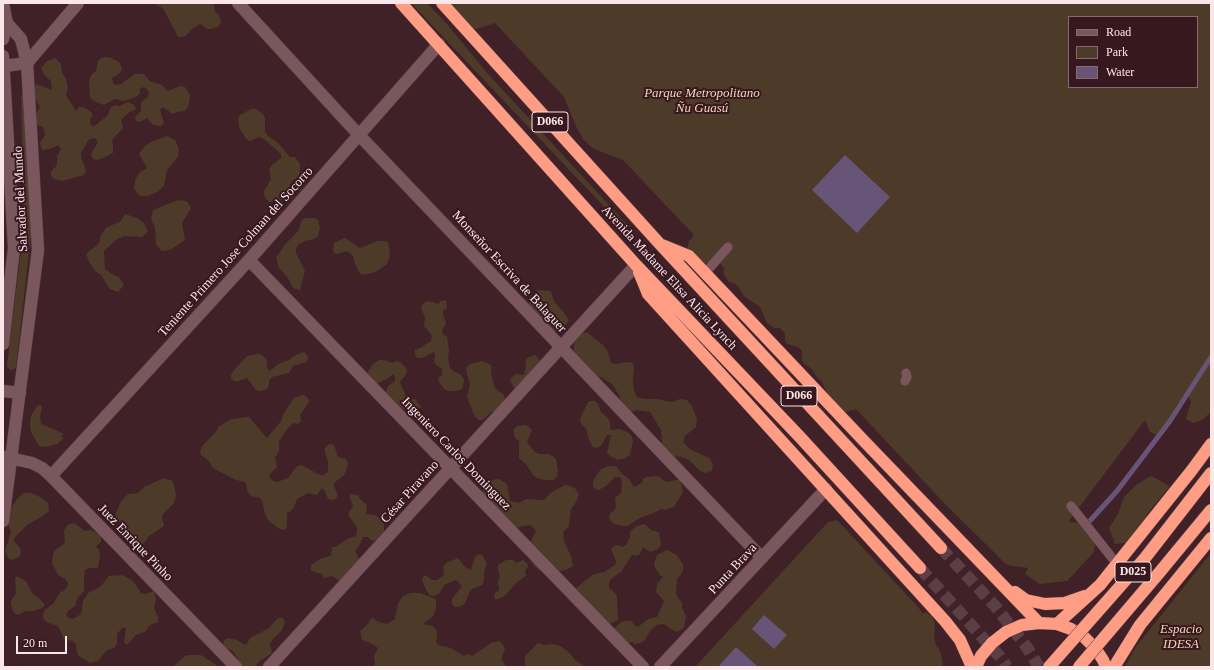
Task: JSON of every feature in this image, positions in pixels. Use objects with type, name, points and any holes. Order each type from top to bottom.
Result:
[{"type":"highway","name":"Avenida Madame Elisa Alicia Lynch","points":[[401,3],[636,265],[805,442],[920,568]]},
{"type":"highway","name":"Avenida Madame Elisa Alicia Lynch","points":[[442,3],[658,242],[941,548]]},
{"type":"highway","points":[[658,242],[689,256],[1039,623]]},
{"type":"highway","points":[[636,265],[648,294],[945,621],[960,640],[972,667]]},
{"type":"highway","points":[[1057,624],[1100,584],[1192,470],[1211,444]]},
{"type":"highway","name":"D025","points":[[1049,667],[1145,558],[1211,473]]},
{"type":"highway","name":"D025","points":[[1079,667],[1211,510]]},
{"type":"highway","points":[[1114,667],[1140,625],[1211,538]]},
{"type":"highway","points":[[1000,583],[1026,600],[1045,604],[1065,603],[1084,596],[1100,584]]},
{"type":"highway","points":[[976,667],[981,656],[992,642],[1006,632],[1022,625],[1039,623],[1057,624],[1071,629],[1084,637],[1095,648],[1106,667]]},
{"type":"street","points":[[3,61],[27,63],[78,3]]},
{"type":"street","name":"Monseñor Escriva de Balaguer","points":[[238,3],[359,135],[762,558]]},
{"type":"street","name":"Salvador del Mundo","points":[[3,4],[5,23],[21,39],[27,63],[38,250],[20,393],[7,458],[3,521]]},
{"type":"street","points":[[3,39],[5,23]]},
{"type":"street","name":"Teniente Primero Jose Colman del Socorro","points":[[51,476],[249,260],[439,44]]},
{"type":"street","name":"Salvador del Mundo","points":[[3,61],[14,248],[3,344]]},
{"type":"street","name":"Ingeniero Carlos Dominguez","points":[[249,260],[643,667]]},
{"type":"street","name":"César Piravano","points":[[269,667],[636,265]]},
{"type":"street","points":[[3,391],[20,393]]},
{"type":"street","name":"Juez Enrique Pinho","points":[[7,458],[32,463],[42,468],[51,476],[236,667]]},
{"type":"street","name":"Punta Brava","points":[[660,667],[826,489]]},
{"type":"lane","points":[[705,273],[728,247]]},
{"type":"lane","points":[[1071,506],[1117,564]]},
{"type":"green space","points":[[153,3],[214,3],[215,11],[220,17],[221,22],[219,26],[211,29],[207,29],[200,24],[192,29],[186,36],[178,37],[164,10]]},
{"type":"green space","points":[[411,3],[427,3],[447,24],[488,74],[634,232],[631,235]]},
{"type":"green space","name":"Parque Metropolitano Ñu Guasú","points":[[445,3],[1211,3],[1211,412],[1202,420],[1193,423],[1186,419],[1191,402],[1187,394],[1175,407],[1175,415],[1166,431],[1158,436],[1150,432],[1145,420],[1068,522],[1083,523],[1097,534],[1094,552],[1067,581],[1040,584],[1025,574],[1028,568],[1007,565],[944,503],[856,409],[846,412],[842,411],[828,395],[822,382],[812,369],[804,364],[802,360],[802,351],[798,347],[787,344],[785,334],[780,328],[774,328],[767,323],[760,307],[745,297],[737,285],[729,282],[724,275],[723,270],[725,269],[716,259],[703,264],[687,249],[689,241],[694,235],[623,160],[594,149],[583,139],[564,97],[495,23],[476,29],[467,28]]},
{"type":"green space","points":[[106,57],[119,62],[121,66],[122,70],[119,74],[112,78],[113,83],[116,85],[121,84],[135,74],[144,74],[150,81],[162,85],[168,91],[180,86],[185,87],[190,95],[188,107],[185,111],[173,114],[162,107],[160,110],[164,123],[161,126],[153,125],[147,118],[140,122],[136,121],[135,117],[141,111],[141,102],[148,97],[149,93],[147,89],[143,87],[140,89],[140,94],[136,97],[124,101],[115,99],[104,105],[92,100],[90,96],[90,78],[96,71],[98,61],[101,58]]},
{"type":"green space","points":[[55,58],[61,64],[62,72],[66,79],[68,88],[66,95],[76,111],[79,107],[83,107],[91,112],[93,116],[90,119],[90,123],[93,127],[107,116],[111,107],[115,105],[119,106],[128,102],[134,105],[136,109],[128,113],[121,120],[123,128],[112,140],[113,153],[101,159],[96,160],[92,158],[91,154],[98,142],[95,138],[89,139],[81,153],[86,171],[84,175],[62,181],[54,179],[51,176],[51,172],[57,165],[57,156],[61,149],[58,145],[50,149],[42,150],[40,142],[45,135],[43,127],[35,124],[36,115],[40,107],[33,92],[36,84],[52,90],[51,81],[45,76],[41,68],[47,61]]},
{"type":"green space","points":[[24,93],[32,225],[16,368],[10,370],[7,366],[24,226],[21,96]]},
{"type":"green space","points":[[251,109],[256,109],[263,114],[265,119],[265,132],[278,143],[290,157],[295,157],[300,164],[300,172],[298,177],[291,182],[288,195],[285,199],[277,202],[269,202],[264,195],[264,191],[271,179],[269,170],[271,166],[282,157],[280,153],[264,139],[259,137],[250,141],[246,139],[239,127],[238,119],[240,115]]},
{"type":"green space","points":[[167,136],[175,140],[179,149],[178,157],[167,170],[164,186],[157,192],[148,196],[140,196],[134,189],[135,180],[139,173],[147,168],[139,154],[144,147],[151,142]]},
{"type":"green space","points":[[178,200],[187,201],[191,208],[182,223],[185,240],[170,250],[162,251],[156,245],[155,227],[151,219],[153,210]]},
{"type":"green space","points":[[125,214],[137,218],[144,223],[148,231],[142,237],[125,236],[117,239],[104,251],[105,269],[119,277],[124,285],[118,292],[110,289],[101,275],[94,270],[86,254],[99,243],[101,235],[106,228],[121,221]]},
{"type":"green space","points":[[305,218],[314,218],[318,220],[320,228],[318,236],[298,245],[296,249],[296,253],[305,271],[300,290],[293,288],[288,278],[279,268],[276,258],[284,246],[299,230],[301,221]]},
{"type":"green space","points":[[345,238],[360,248],[378,241],[388,242],[390,256],[387,264],[379,270],[362,275],[350,253],[346,251],[338,254],[334,253],[334,243]]},
{"type":"green space","points":[[538,290],[551,291],[554,301],[569,320],[562,330],[550,332],[529,305],[531,296]]},
{"type":"green space","points":[[446,300],[447,308],[443,311],[443,315],[446,323],[442,331],[443,335],[447,336],[450,367],[464,379],[463,387],[456,391],[448,391],[444,389],[439,382],[438,378],[442,375],[442,369],[435,364],[434,352],[422,358],[417,358],[415,354],[415,350],[431,341],[432,336],[424,326],[425,317],[421,309],[422,305],[429,301],[438,304],[441,301]]},
{"type":"green space","points":[[580,333],[588,333],[604,346],[608,352],[611,363],[633,363],[633,384],[637,397],[673,402],[680,399],[687,400],[692,406],[697,419],[696,427],[685,436],[683,442],[690,449],[709,458],[713,464],[712,471],[705,473],[699,470],[689,460],[682,457],[667,456],[663,450],[661,430],[650,412],[636,410],[629,413],[620,405],[620,397],[613,385],[601,377],[581,377],[577,371],[573,358],[575,337]]},
{"type":"green space","points":[[304,352],[308,359],[306,362],[293,366],[289,373],[272,377],[269,381],[267,389],[262,391],[255,389],[247,378],[239,381],[231,379],[231,375],[234,370],[247,356],[258,354],[262,355],[266,359],[269,371],[280,363]]},
{"type":"green space","points":[[535,355],[540,362],[517,390],[514,388],[510,380],[517,374],[524,375],[526,366],[525,362],[527,358]]},
{"type":"green space","points":[[379,360],[392,363],[396,361],[400,362],[406,368],[407,372],[400,382],[405,394],[416,400],[421,407],[416,414],[412,416],[413,407],[409,406],[407,409],[403,409],[386,396],[388,386],[395,381],[393,374],[387,379],[374,383],[367,374],[372,365]]},
{"type":"green space","points":[[482,361],[491,365],[494,386],[504,395],[505,403],[499,410],[491,412],[482,420],[478,420],[473,413],[467,397],[470,384],[466,371],[470,364]]},
{"type":"green space","points":[[303,395],[307,397],[309,401],[300,416],[301,421],[298,424],[294,423],[288,428],[281,438],[279,442],[279,451],[275,458],[277,467],[269,477],[273,481],[277,482],[288,478],[297,466],[302,465],[318,474],[323,475],[327,473],[328,461],[325,448],[328,445],[333,444],[338,457],[346,459],[348,463],[344,475],[334,483],[334,487],[338,495],[336,499],[328,499],[322,488],[317,495],[308,493],[297,499],[294,507],[287,513],[287,526],[285,530],[280,529],[270,522],[265,514],[262,501],[260,498],[251,496],[245,482],[236,480],[213,468],[209,461],[200,454],[202,446],[215,433],[219,426],[231,419],[249,417],[267,438],[281,421],[284,413],[294,398]]},
{"type":"green space","points":[[589,401],[595,401],[598,404],[601,412],[610,422],[611,430],[620,429],[629,433],[632,437],[633,441],[630,455],[626,458],[618,460],[607,453],[611,435],[607,435],[601,446],[597,448],[593,447],[589,440],[586,428],[580,421]]},
{"type":"green space","points":[[41,405],[41,423],[64,434],[62,435],[63,439],[57,444],[46,447],[39,446],[31,432],[30,424],[31,416],[37,406]]},
{"type":"green space","points":[[525,425],[532,430],[527,442],[535,452],[539,454],[548,454],[556,459],[558,472],[554,480],[537,478],[519,458],[519,441],[515,438],[514,429],[517,426]]},
{"type":"green space","points":[[608,466],[617,467],[622,474],[629,479],[634,487],[642,483],[643,479],[647,477],[656,476],[667,482],[680,480],[683,492],[674,507],[666,510],[661,509],[642,517],[627,526],[614,524],[609,518],[610,513],[614,511],[616,507],[615,498],[621,493],[622,481],[620,477],[615,477],[606,486],[599,490],[595,489],[593,486],[593,481],[600,470]]},
{"type":"green space","points":[[1151,476],[1170,486],[1149,512],[1131,542],[1115,544],[1109,528],[1118,514],[1124,497],[1136,485]]},
{"type":"green space","points":[[164,478],[173,481],[176,495],[174,503],[162,517],[164,526],[149,536],[143,544],[139,545],[128,536],[125,524],[117,521],[115,517],[116,513],[121,501],[128,494],[138,493],[144,487]]},
{"type":"green space","points":[[499,479],[507,484],[510,501],[519,503],[526,499],[544,500],[550,493],[565,485],[574,487],[579,494],[571,509],[569,526],[563,532],[564,541],[571,556],[573,566],[566,570],[540,571],[534,566],[529,558],[527,549],[536,531],[531,525],[514,529],[482,495],[484,486],[490,480]]},
{"type":"green space","points":[[24,493],[31,493],[40,497],[48,503],[49,511],[27,525],[15,537],[14,541],[20,548],[21,553],[19,557],[12,560],[8,558],[5,551],[11,532],[8,524],[9,511],[18,498]]},
{"type":"green space","points":[[350,494],[358,495],[367,505],[366,514],[375,515],[382,520],[384,524],[384,532],[379,539],[374,541],[368,537],[363,537],[355,551],[359,559],[359,563],[344,580],[340,581],[332,576],[324,578],[322,574],[311,570],[311,565],[322,558],[331,556],[332,547],[336,547],[347,539],[356,536],[357,528],[348,514],[353,506]]},
{"type":"green space","points":[[837,520],[923,614],[926,612],[932,617],[935,623],[934,637],[936,645],[941,653],[943,667],[695,667],[828,522]]},
{"type":"green space","points":[[74,523],[85,531],[90,530],[101,536],[101,541],[96,547],[99,550],[100,555],[98,568],[89,568],[85,570],[84,591],[78,597],[75,606],[68,611],[66,615],[73,619],[81,614],[83,601],[88,593],[100,587],[109,576],[122,575],[134,582],[141,593],[146,594],[154,591],[156,600],[154,608],[158,617],[158,622],[150,625],[145,632],[136,635],[127,645],[124,642],[126,629],[123,627],[117,634],[117,643],[115,647],[106,651],[98,661],[90,663],[79,656],[77,653],[76,644],[72,641],[64,639],[58,626],[46,622],[43,618],[45,610],[53,604],[60,592],[64,591],[67,587],[68,583],[65,579],[58,575],[52,563],[55,550],[64,544],[64,531],[66,527],[69,524]]},
{"type":"green space","points":[[645,524],[651,530],[659,532],[661,545],[658,549],[650,552],[643,547],[640,554],[636,556],[632,555],[621,572],[611,579],[609,588],[616,594],[618,620],[610,624],[602,625],[574,590],[591,576],[604,572],[615,565],[616,561],[611,549],[614,546],[618,545],[622,547],[626,545],[630,537],[630,532],[637,526]]},
{"type":"green space","points":[[667,550],[675,554],[683,565],[682,573],[677,579],[676,592],[682,603],[682,608],[686,616],[684,628],[677,632],[666,625],[657,625],[651,630],[644,641],[635,644],[632,642],[628,644],[613,629],[623,621],[632,621],[634,625],[638,627],[648,619],[657,617],[664,601],[656,592],[657,584],[663,577],[655,568],[654,564],[657,555]]},
{"type":"green space","name":"Espacio IDESA","points":[[1211,553],[1211,667],[1125,667],[1135,648]]},
{"type":"green space","points":[[479,554],[483,556],[487,564],[484,572],[484,581],[482,585],[470,591],[465,603],[462,606],[455,607],[452,604],[452,599],[462,586],[456,580],[444,585],[440,593],[437,595],[429,595],[422,579],[425,575],[432,580],[437,580],[444,575],[443,567],[446,563],[458,558],[466,568],[471,570],[475,557]]},
{"type":"green space","points":[[506,560],[513,560],[516,563],[523,560],[527,563],[528,567],[525,571],[526,575],[516,583],[505,596],[496,600],[494,597],[495,593],[499,590],[498,581],[500,577],[498,565]]},
{"type":"green space","points":[[17,576],[26,581],[32,593],[42,601],[45,605],[42,608],[34,611],[26,611],[18,615],[14,613],[11,601],[16,593],[15,579]]},
{"type":"green space","points":[[411,593],[420,593],[436,599],[436,608],[433,616],[423,624],[432,626],[436,629],[436,642],[438,645],[451,648],[464,656],[468,654],[472,656],[491,643],[500,641],[505,648],[502,660],[506,667],[370,667],[375,665],[374,656],[378,648],[362,640],[360,631],[367,625],[372,617],[378,622],[387,624],[395,619],[398,603],[403,596]]},
{"type":"green space","points":[[278,618],[283,618],[285,622],[282,630],[270,644],[272,653],[254,667],[243,667],[233,651],[225,648],[223,645],[224,640],[228,638],[237,640],[245,645],[250,638],[269,628]]},
{"type":"green space","points":[[538,643],[560,646],[569,652],[575,660],[586,667],[525,667],[525,656]]},
{"type":"green space","points":[[201,655],[219,667],[174,667],[185,656]]},
{"type":"water","points":[[845,155],[890,197],[857,233],[812,190]]},
{"type":"water","points":[[764,615],[787,635],[774,649],[752,629]]},
{"type":"water","points":[[736,647],[758,667],[718,667]]},
{"type":"waterway","points":[[1088,523],[1117,491],[1170,421],[1211,357]]},
{"type":"tunnel","points":[[941,548],[995,606],[1026,646],[1039,667]]},
{"type":"tunnel","points":[[920,568],[1000,657],[1007,667]]}]
